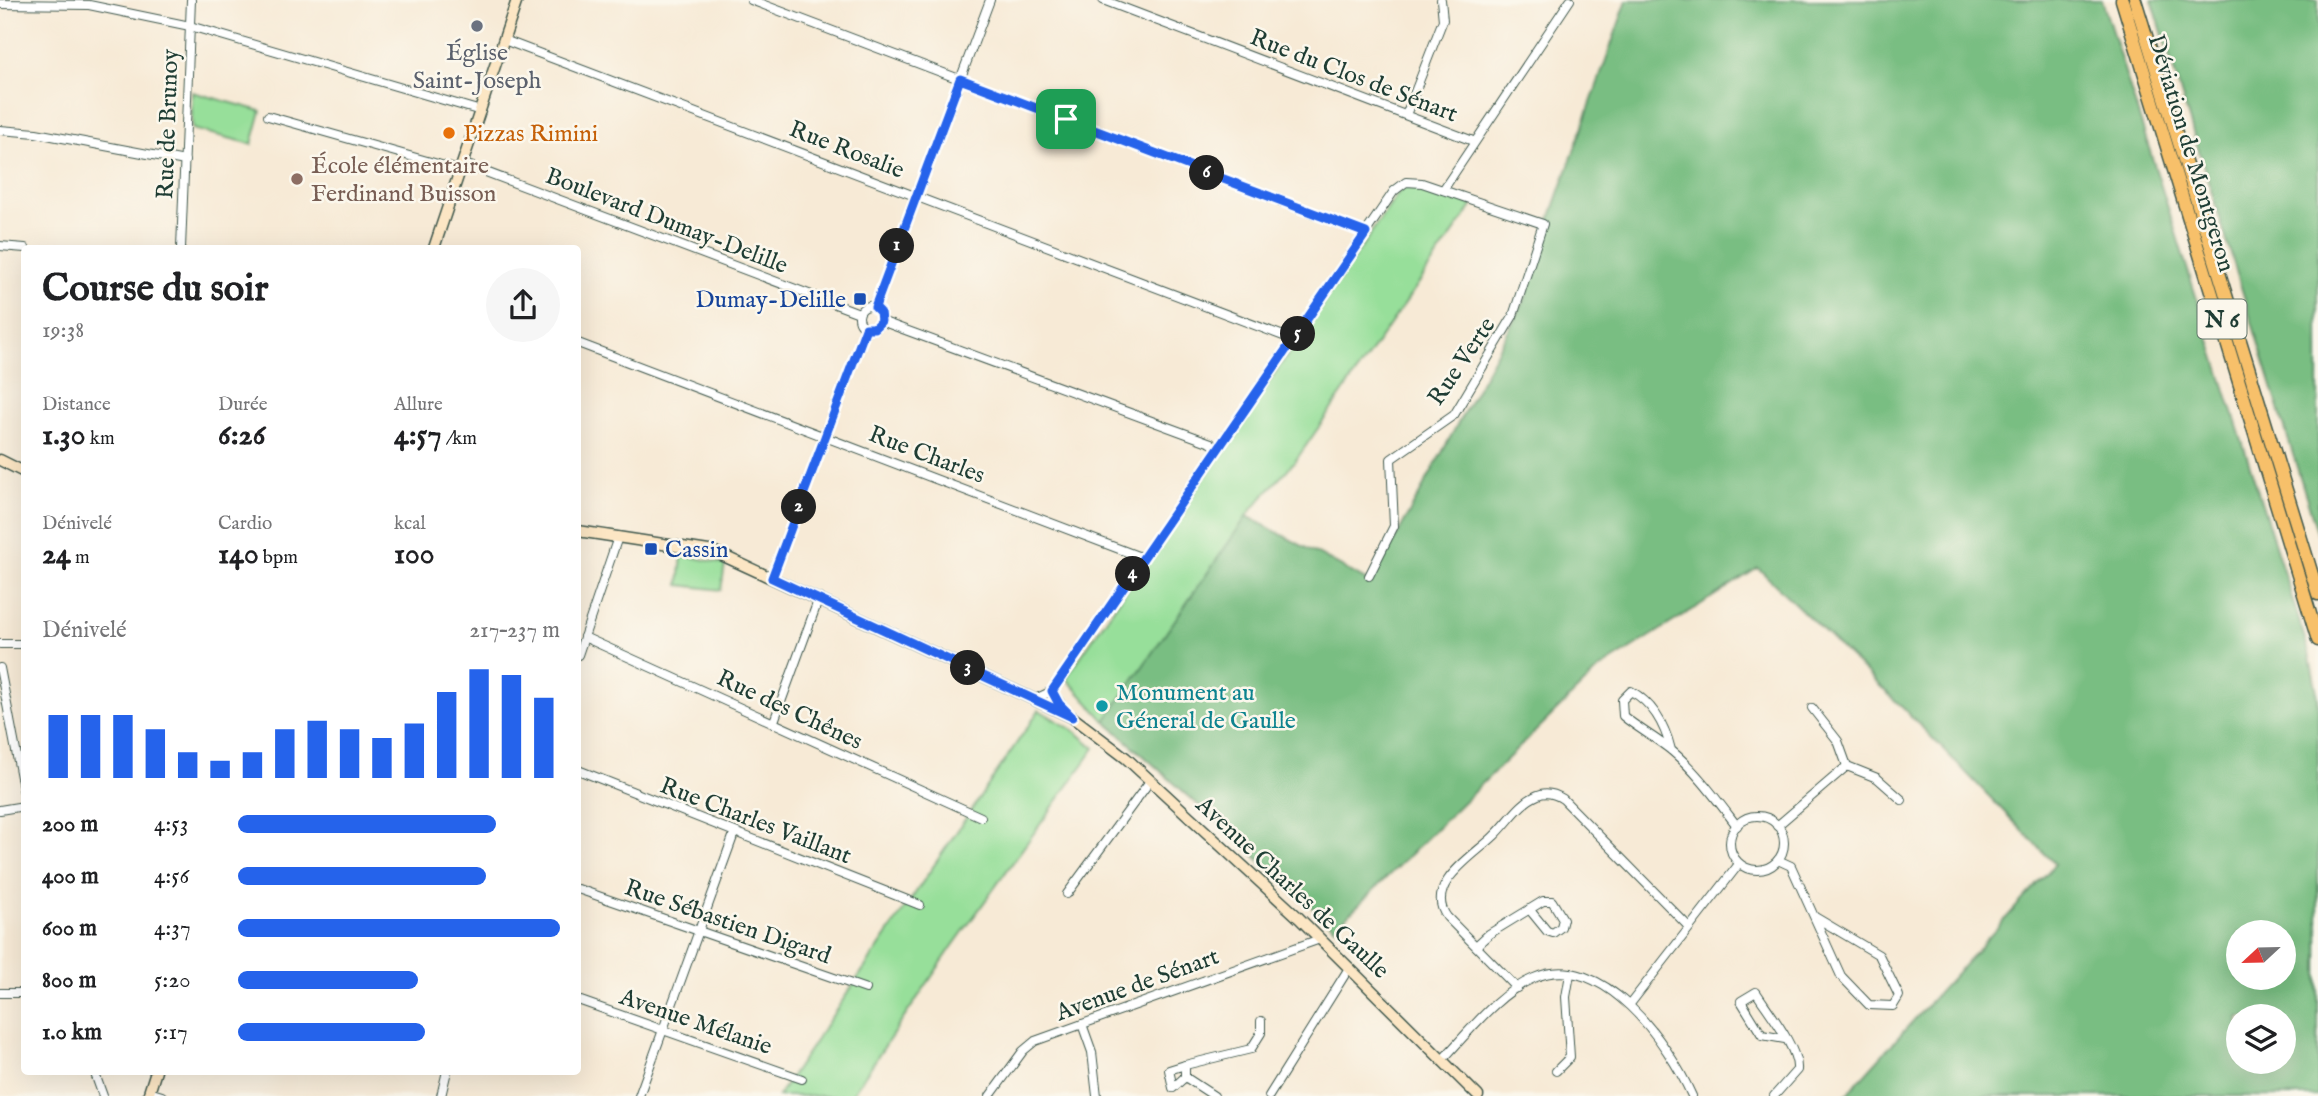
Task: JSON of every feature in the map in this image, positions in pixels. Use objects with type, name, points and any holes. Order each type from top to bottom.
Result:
[{"type":"main road","points":[[435,245],[517,0]]},
{"type":"main road","name":"Déviation de Montgeron","points":[[2122,0],[2318,640]]},
{"type":"main road","name":"Déviation de Montgeron","points":[[2135,0],[2318,594]]},
{"type":"main road","points":[[0,460],[21,470]]},
{"type":"main road","name":"Avenue Charles de Gaulle","points":[[581,531],[715,552],[1072,717],[1150,781],[1320,939],[1478,1096]]},
{"type":"main road","points":[[149,1094],[155,1075]]},
{"type":"street","name":"Rue de Brunoy","points":[[181,245],[191,0]]},
{"type":"street","points":[[751,0],[1366,233]]},
{"type":"street","points":[[875,307],[990,0]]},
{"type":"street","name":"Rue du Clos de Sénart","points":[[1103,0],[1126,4],[1473,141]]},
{"type":"street","points":[[1406,115],[1443,20],[1441,0]]},
{"type":"street","points":[[1035,699],[1052,691],[1394,191],[1406,182],[1422,183],[1443,190],[1473,141],[1570,0]]},
{"type":"street","points":[[0,4],[89,5],[190,26],[481,111]]},
{"type":"street","name":"Rue Rosalie","points":[[504,40],[1294,340]]},
{"type":"street","name":"Boulevard Dumay-Delille","points":[[268,116],[461,167],[859,313]]},
{"type":"street","points":[[0,130],[36,133],[185,161]]},
{"type":"street","name":"Rue Verte","points":[[1369,576],[1394,526],[1391,459],[1454,415],[1513,316],[1544,224],[1443,190]]},
{"type":"street","points":[[0,246],[21,248]]},
{"type":"street","points":[[864,307],[875,307],[880,312],[881,321],[874,328],[866,328],[859,321],[859,313],[864,307]]},
{"type":"street","points":[[881,321],[1211,443],[1217,448]]},
{"type":"street","points":[[772,578],[866,328]]},
{"type":"street","name":"Rue Charles","points":[[581,344],[1143,558]]},
{"type":"street","points":[[581,646],[618,537]]},
{"type":"street","points":[[773,724],[819,598]]},
{"type":"street","name":"Rue des Chênes","points":[[584,637],[981,817]]},
{"type":"street","points":[[0,644],[21,644]]},
{"type":"street","points":[[0,668],[21,779]]},
{"type":"street","points":[[1052,691],[1059,704],[1072,717]]},
{"type":"street","points":[[1671,750],[1666,730],[1659,718],[1644,699],[1631,691],[1622,700],[1623,716],[1644,734],[1671,750],[1695,772],[1737,826]]},
{"type":"street","points":[[1812,708],[1838,740],[1847,766],[1877,778],[1902,800]]},
{"type":"street","points":[[12,736],[21,739]]},
{"type":"street","points":[[1777,826],[1847,766]]},
{"type":"street","name":"Rue Charles Vaillant","points":[[581,771],[734,834],[920,905]]},
{"type":"street","points":[[1067,894],[1150,781]]},
{"type":"street","points":[[1517,988],[1442,910],[1444,888],[1455,870],[1495,836],[1530,799],[1540,793],[1552,793],[1563,799],[1688,926]]},
{"type":"street","points":[[0,810],[21,806]]},
{"type":"street","points":[[1751,817],[1760,817],[1777,826],[1784,841],[1778,860],[1762,870],[1751,870],[1740,864],[1730,844],[1737,826],[1751,817]]},
{"type":"street","points":[[639,1096],[734,834]]},
{"type":"street","points":[[1778,860],[1791,866],[1841,976],[1868,1005],[1894,1006],[1899,996],[1879,955],[1815,917]]},
{"type":"street","points":[[1630,1004],[1688,926],[1740,864]]},
{"type":"street","name":"Rue Sébastien Digard","points":[[581,890],[866,989]]},
{"type":"street","points":[[1476,946],[1489,934],[1529,909],[1543,901],[1552,901],[1563,919],[1562,927],[1553,933],[1547,931],[1529,909]]},
{"type":"street","name":"Avenue de Sénart","points":[[990,1096],[1023,1051],[1035,1041],[1320,939]]},
{"type":"street","points":[[1269,1096],[1349,968]]},
{"type":"street","points":[[1441,1060],[1517,988],[1533,978],[1552,972],[1570,974],[1590,979],[1630,1004],[1665,1047],[1692,1096]]},
{"type":"street","points":[[1556,1071],[1570,1057],[1566,997],[1570,974]]},
{"type":"street","points":[[1774,1096],[1797,1070],[1796,1056],[1756,992],[1741,1002],[1762,1035],[1785,1039]]},
{"type":"street","points":[[0,993],[21,993]]},
{"type":"street","name":"Avenue Mélanie","points":[[581,1001],[802,1079]]},
{"type":"street","points":[[1174,1092],[1170,1070],[1251,1049],[1261,1033],[1261,1021]]},
{"type":"street","points":[[1082,1024],[1091,1052],[1097,1096]]},
{"type":"street","points":[[1174,1092],[1185,1077],[1185,1065]]},
{"type":"street","points":[[95,1075],[103,1096]]},
{"type":"street","points":[[441,1096],[446,1075]]},
{"type":"street","points":[[1185,1077],[1214,1096]]},
{"type":"street","points":[[149,1094],[162,1096]]},
{"type":"green space","points":[[1627,0],[2102,0],[2309,652],[2318,698],[2318,1096],[1845,1096],[2055,864],[1910,715],[1758,568],[1599,669],[1335,928],[1105,721],[1247,516],[1371,583],[1525,300],[1549,222]]},
{"type":"green space","points":[[2152,0],[2318,0],[2318,535]]},
{"type":"green space","points":[[192,92],[261,111],[252,144],[192,129]]},
{"type":"green space","points":[[1415,185],[1473,205],[1296,460],[1252,509],[1105,721],[1066,678],[1401,189]]},
{"type":"green space","points":[[682,555],[725,564],[721,590],[679,585]]},
{"type":"green space","points":[[1039,710],[1076,732],[1095,748],[952,947],[851,1096],[778,1096]]},
{"type":"place","name":"Église Saint-Joseph","points":[[477,26]]},
{"type":"place","name":"Pizzas Rimini","points":[[449,133]]},
{"type":"place","name":"École élémentaire Ferdinand Buisson","points":[[297,179]]},
{"type":"place","name":"Dumay-Delille","points":[[860,299]]},
{"type":"place","name":"Cassin","points":[[651,549]]},
{"type":"place","name":"Monument au Géneral de Gaulle","points":[[1102,706]]},
{"type":"route","points":[[960,79],[1066,119],[1366,233],[1052,691],[1059,704],[1072,717],[772,578],[866,328],[874,328],[881,321],[880,312],[875,307],[960,79]]}]
